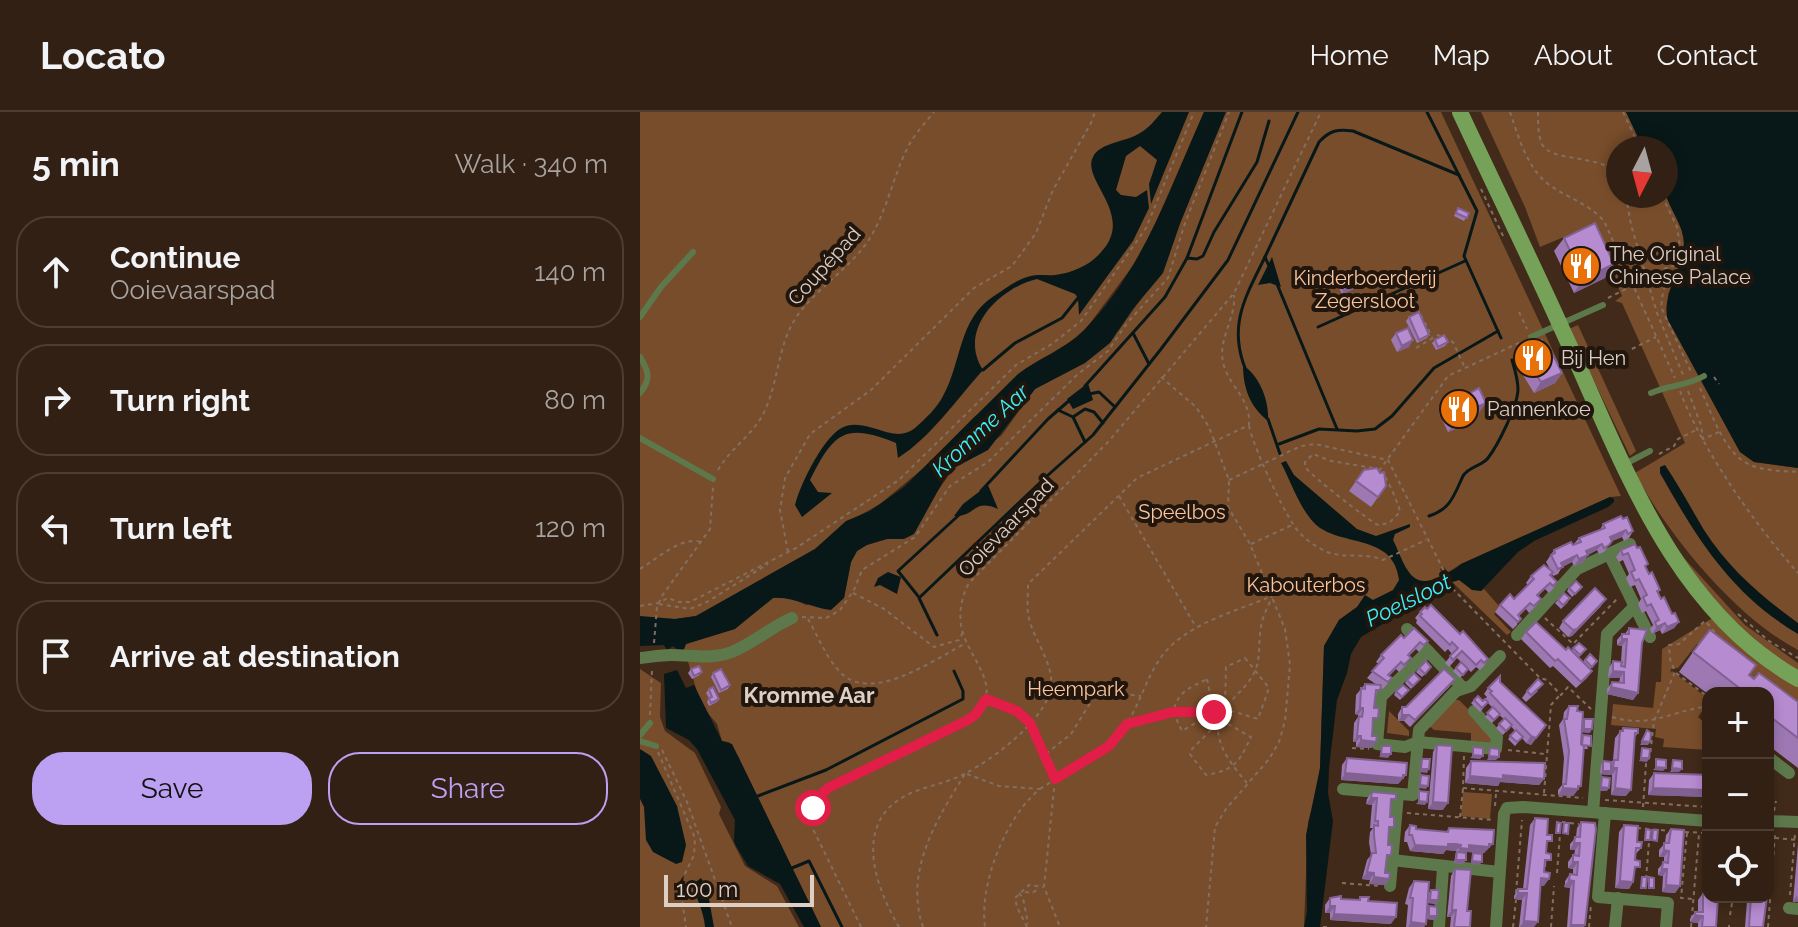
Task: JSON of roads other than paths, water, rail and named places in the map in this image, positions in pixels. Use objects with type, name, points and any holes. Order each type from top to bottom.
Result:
[{"type":"street","points":[[1460,112],[1660,536],[1707,603],[1756,649],[1798,679]]},
{"type":"street","points":[[1343,789],[1413,795],[1419,730],[1456,691],[1471,686],[1577,569],[1630,544]]},
{"type":"street","points":[[1609,554],[1650,637]]},
{"type":"street","points":[[1633,608],[1607,634],[1600,713],[1598,897],[1668,903],[1666,927]]},
{"type":"street","points":[[649,656],[704,659],[728,653],[792,618]]},
{"type":"street","points":[[1407,629],[1463,688]]},
{"type":"street","points":[[1428,651],[1381,697],[1377,744],[1405,747],[1418,742],[1496,749],[1497,737],[1474,711]]},
{"type":"street","points":[[1771,759],[1789,773]]},
{"type":"street","points":[[1390,886],[1398,794]]},
{"type":"street","points":[[1496,927],[1504,814],[1507,808],[1597,808],[1642,816],[1699,820]]},
{"type":"street","points":[[1774,821],[1797,822]]},
{"type":"street","points":[[1392,860],[1499,872]]},
{"type":"street","points":[[1439,927],[1443,867]]},
{"type":"street","points":[[1615,927],[1618,898]]},
{"type":"lane","points":[[640,317],[661,287],[693,252]]},
{"type":"lane","points":[[1531,337],[1603,305]]},
{"type":"lane","points":[[640,357],[648,370],[648,384],[640,393]]},
{"type":"lane","points":[[1651,393],[1704,376]]},
{"type":"lane","points":[[640,438],[713,479]]},
{"type":"lane","points":[[1625,465],[1651,454]]},
{"type":"lane","points":[[640,735],[650,723]]},
{"type":"lane","points":[[640,741],[656,746]]},
{"type":"water","points":[[1162,112],[1189,112],[1151,204],[1149,184],[1157,160],[1140,146],[1126,156],[1116,190],[1121,195],[1136,197],[1147,190],[1149,208],[1133,241],[1079,315],[1075,294],[1037,279],[1009,291],[996,301],[979,326],[975,340],[976,355],[983,370],[933,429],[898,458],[896,443],[864,433],[842,436],[826,451],[810,480],[818,492],[832,493],[802,517],[795,505],[802,485],[814,460],[838,430],[855,425],[899,434],[915,428],[943,396],[967,329],[982,306],[1021,279],[1074,270],[1102,251],[1111,237],[1113,224],[1091,166],[1093,157],[1101,148],[1143,131]]},
{"type":"water","points":[[1204,112],[1226,112],[1163,273],[1110,343],[1085,363],[1035,389],[988,450],[954,468],[945,478],[914,534],[904,539],[886,539],[857,551],[851,562],[844,598],[831,610],[773,598],[735,629],[686,644],[682,654],[673,646],[667,650],[664,645],[640,646],[640,616],[675,619],[696,616],[815,549],[846,521],[870,511],[904,487],[1018,374],[1069,343],[1084,330],[1105,307],[1139,255]]},
{"type":"water","points":[[1626,112],[1798,112],[1798,468],[1754,462],[1740,452],[1667,318],[1668,299],[1684,245],[1671,208],[1678,208],[1678,136],[1637,136]]},
{"type":"water","points":[[1272,257],[1281,287],[1270,283],[1258,285]]},
{"type":"water","points":[[1243,365],[1262,390],[1268,421],[1256,410],[1249,396]]},
{"type":"water","points":[[1088,383],[1093,400],[1073,409],[1067,399]]},
{"type":"water","name":"Poelsloot","points":[[1286,461],[1294,475],[1357,529],[1376,536],[1410,524],[1410,527],[1395,534],[1393,540],[1409,572],[1414,577],[1429,581],[1610,497],[1614,499],[1608,507],[1534,541],[1518,552],[1481,591],[1472,590],[1459,580],[1452,582],[1400,609],[1361,637],[1351,654],[1337,700],[1328,793],[1333,821],[1320,927],[1304,927],[1307,912],[1306,835],[1320,768],[1324,646],[1339,620],[1357,607],[1365,595],[1373,600],[1393,590],[1399,580],[1395,566],[1379,549],[1331,534],[1313,522],[1302,507],[1281,463]]},
{"type":"water","points":[[1665,465],[1713,544],[1746,581],[1798,623],[1798,634],[1753,601],[1718,563],[1660,473],[1660,467]]},
{"type":"water","points":[[988,485],[998,509],[984,506],[954,516],[963,504]]},
{"type":"water","points":[[888,572],[901,577],[897,594],[880,585],[874,587],[878,578]]},
{"type":"water","points":[[677,670],[686,688],[694,685],[722,741],[732,744],[821,927],[804,927],[780,884],[748,866],[734,841],[735,820],[697,749],[689,740],[666,728],[664,674]]},
{"type":"water","points":[[640,749],[651,756],[677,806],[686,845],[682,862],[676,864],[653,852],[646,840],[644,807],[640,799]]},
{"type":"water","points":[[701,878],[707,888],[714,927],[705,927],[694,889],[693,884]]},
{"type":"waterway","points":[[1085,386],[1165,297],[1187,258],[1242,112]]},
{"type":"waterway","points":[[937,635],[919,598],[1093,435],[1161,349],[1228,260],[1298,112]]},
{"type":"waterway","points":[[1427,112],[1477,211],[1464,256],[1501,338]]},
{"type":"waterway","points":[[1187,258],[1203,256],[1214,232],[1257,162],[1269,121]]},
{"type":"waterway","points":[[1265,257],[1319,142],[1331,133],[1353,131],[1459,175]]},
{"type":"waterway","points":[[1245,368],[1238,338],[1242,311],[1265,257],[1269,266]]},
{"type":"waterway","points":[[1318,327],[1465,261]]},
{"type":"waterway","points":[[1277,284],[1337,429]]},
{"type":"waterway","points":[[983,370],[1015,343],[1062,318],[1078,298]]},
{"type":"waterway","points":[[1279,444],[1319,429],[1375,429],[1392,416],[1434,368],[1498,331]]},
{"type":"waterway","points":[[1133,333],[1149,364]]},
{"type":"waterway","points":[[1429,516],[1447,505],[1465,473],[1485,461],[1502,435],[1518,390],[1512,360]]},
{"type":"waterway","points":[[1089,394],[1099,392],[1115,407]]},
{"type":"waterway","points":[[981,491],[1048,419],[1071,399]]},
{"type":"waterway","points":[[1073,417],[1085,409],[1094,412],[1103,423]]},
{"type":"waterway","points":[[1058,410],[1073,417],[1085,442]]},
{"type":"waterway","points":[[1268,419],[1280,454]]},
{"type":"waterway","points":[[918,596],[898,571],[960,514]]},
{"type":"waterway","points":[[758,796],[826,770],[963,699],[963,691],[954,671]]},
{"type":"waterway","points":[[792,868],[809,861],[842,927]]},
{"type":"place","name":"The Original Chinese Palace","points":[[1581,266]]},
{"type":"place","name":"Bij Hen","points":[[1533,358]]},
{"type":"place","name":"Pannenkoe","points":[[1459,409]]},
{"type":"district","name":"Kromme Aar","points":[[809,695]]},
{"type":"park label","name":"Kinderboerderij Zegersloot","points":[[1365,290]]},
{"type":"park label","name":"Speelbos","points":[[1182,512]]},
{"type":"park label","name":"Kabouterbos","points":[[1306,585]]},
{"type":"park label","name":"Heempark","points":[[1076,689]]}]
